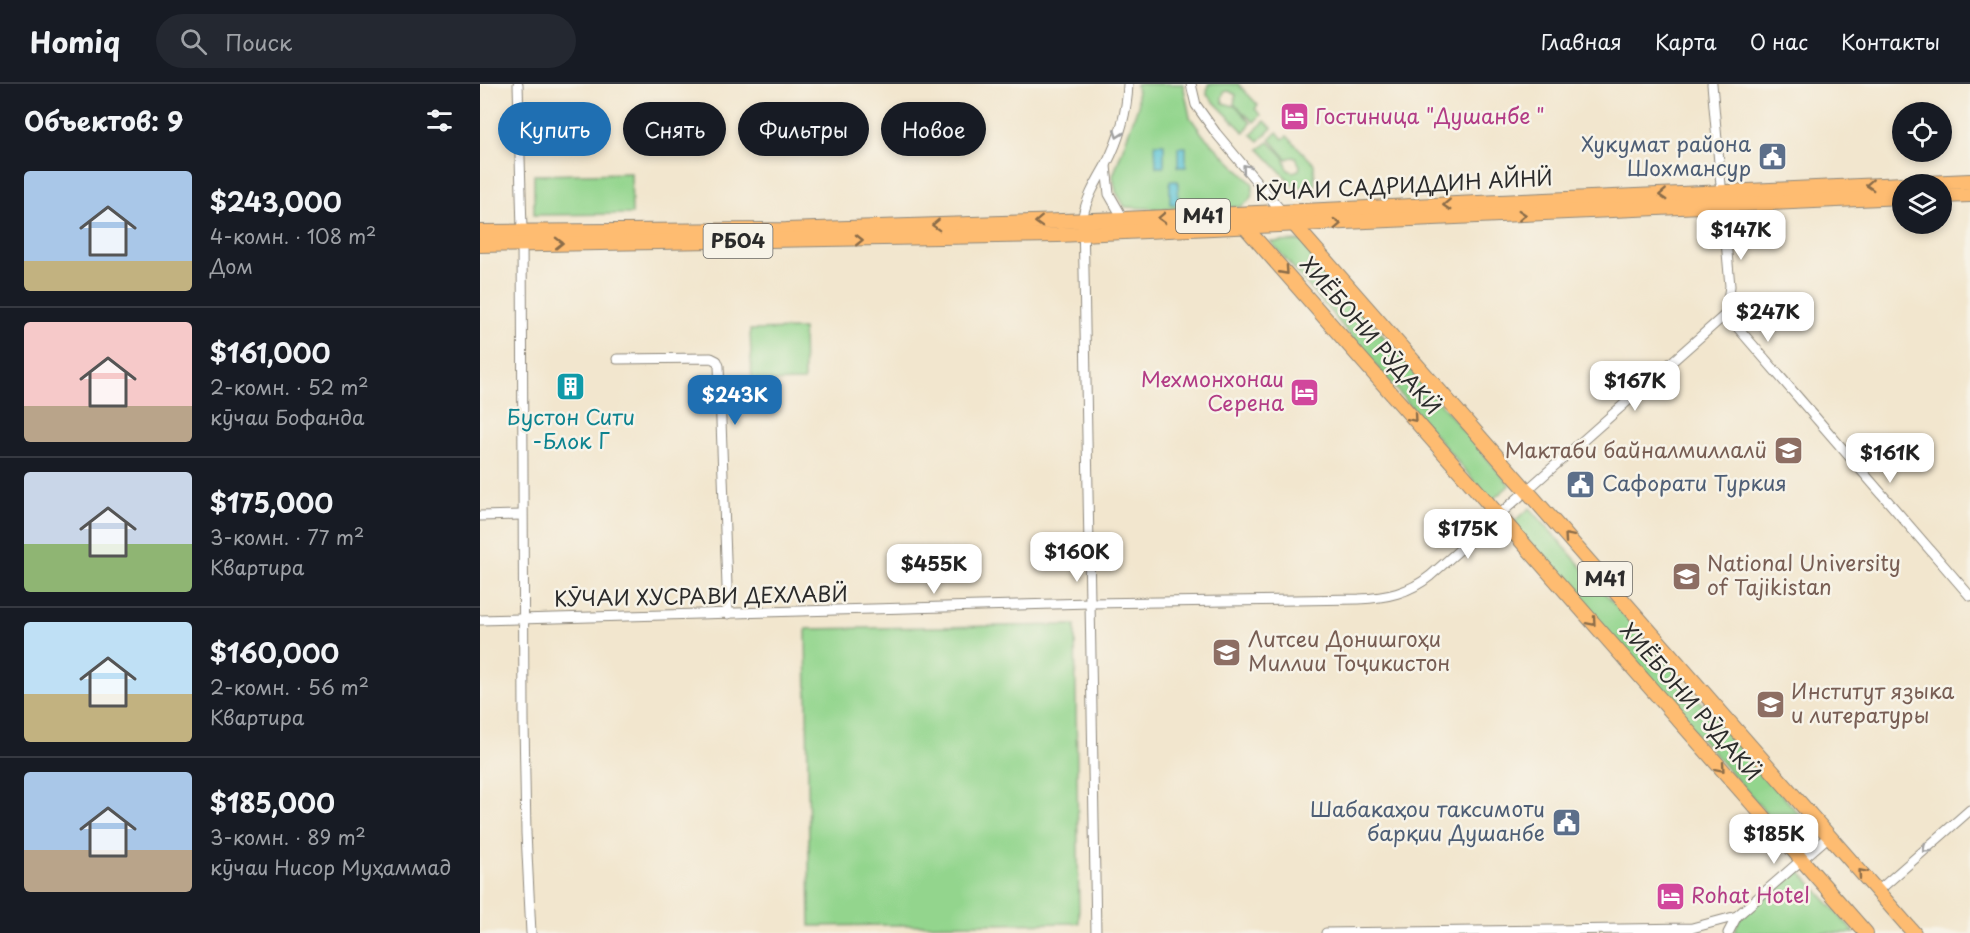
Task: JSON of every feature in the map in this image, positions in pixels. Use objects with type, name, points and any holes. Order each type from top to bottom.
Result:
[{"type":"highway","name":"КӮЧАИ САДРИДДИН АЙНӢ","points":[[1952,182],[1970,181]]},
{"type":"highway","name":"КӮЧАИ САДРИДДИН АЙНӢ","points":[[1722,199],[1892,185]]},
{"type":"highway","points":[[1952,196],[1970,195]]},
{"type":"highway","name":"КӮЧАИ САДРИДДИН АЙНӢ","points":[[1083,227],[1123,219],[1283,213],[1484,210],[1722,199],[1892,197]]},
{"type":"highway","name":"КӮЧАИ САДРИДДИН АЙНӢ","points":[[480,232],[522,237],[1083,227],[1132,231],[1295,226],[1484,210]]},
{"type":"highway","points":[[1283,213],[1295,226]]},
{"type":"highway","name":"M41","points":[[1295,226],[1914,933]]},
{"type":"highway","name":"ХИЁБОНИ РӮДАКӢ","points":[[1246,228],[1866,933]]},
{"type":"highway","name":"КӮЧАИ САДРИДДИН АЙНӢ","points":[[480,244],[522,237]]},
{"type":"street","points":[[518,84],[522,237],[522,514],[526,833],[531,933]]},
{"type":"street","points":[[1096,933],[1083,227],[1086,205],[1106,164],[1127,105],[1128,84]]},
{"type":"street","points":[[1191,84],[1196,105],[1216,134],[1283,213]]},
{"type":"street","points":[[1712,84],[1730,286],[1725,314],[1970,596]]},
{"type":"street","points":[[1106,164],[1108,195],[1132,231]]},
{"type":"street","name":"КӮЧАИ ХУСРАВИ ДЕХЛАВӢ","points":[[480,620],[1090,603],[1359,599],[1390,596],[1405,592],[1425,581],[1725,314]]},
{"type":"street","points":[[617,359],[711,358],[717,361],[728,614]]},
{"type":"street","points":[[480,516],[522,514]]},
{"type":"street","points":[[1878,891],[1970,810]]},
{"type":"street","points":[[1326,933],[1692,928],[1737,916],[1829,836]]},
{"type":"street","points":[[1728,933],[1737,916]]},
{"type":"street","points":[[1692,928],[1703,933]]},
{"type":"green space","points":[[1136,84],[1183,84],[1190,117],[1203,135],[1253,184],[1252,195],[1247,203],[1240,207],[1162,209],[1125,207],[1116,192],[1113,176],[1138,106]]},
{"type":"green space","points":[[1208,84],[1238,84],[1258,105],[1255,109],[1261,115],[1254,122],[1234,104],[1236,95],[1229,91],[1224,92],[1223,103],[1237,107],[1251,123],[1244,132],[1207,95]]},
{"type":"green space","points":[[1265,121],[1272,128],[1259,141],[1251,134]]},
{"type":"green space","points":[[1277,132],[1283,139],[1287,136],[1314,164],[1315,186],[1295,187],[1259,149],[1269,142],[1284,157],[1288,170],[1293,172],[1299,170],[1300,166],[1296,158],[1287,159],[1270,139]]},
{"type":"green space","points":[[631,173],[632,214],[534,215],[534,175]]},
{"type":"green space","points":[[1302,241],[1510,485],[1491,501],[1271,242]]},
{"type":"green space","points":[[803,329],[804,381],[752,382],[750,330]]},
{"type":"green space","points":[[1530,508],[1813,830],[1795,846],[1512,523]]},
{"type":"green space","points":[[1075,625],[1079,923],[810,926],[806,629]]},
{"type":"green space","points":[[1799,870],[1855,933],[1734,933],[1739,919]]},
{"type":"water","points":[[1155,144],[1164,144],[1164,167],[1156,167]]},
{"type":"water","points":[[1178,147],[1186,147],[1186,167],[1178,167]]},
{"type":"water","points":[[1170,181],[1178,181],[1178,204],[1170,204]]},
{"type":"place","name":"Гостиница \"Душанбе \"","points":[[1294,117]]},
{"type":"place","name":"Хукумат района Шохмансур","points":[[1772,157]]},
{"type":"place","name":"Бустон Сити -Блок Г","points":[[571,387]]},
{"type":"place","name":"Мехмонхонаи Серена","points":[[1305,392]]},
{"type":"place","name":"Мактаби байналмиллалӣ","points":[[1788,451]]},
{"type":"place","name":"Сафорати Туркия","points":[[1581,484]]},
{"type":"place","name":"National University of Tajikistan","points":[[1686,576]]},
{"type":"place","name":"Литсеи Донишгоҳи Миллии Тоҷикистон","points":[[1227,652]]},
{"type":"place","name":"Институт языка и литературы","points":[[1770,704]]},
{"type":"place","name":"Шабакаҳои таксимоти барқии Душанбе","points":[[1566,822]]},
{"type":"place","name":"Rohat Hotel","points":[[1670,896]]}]
